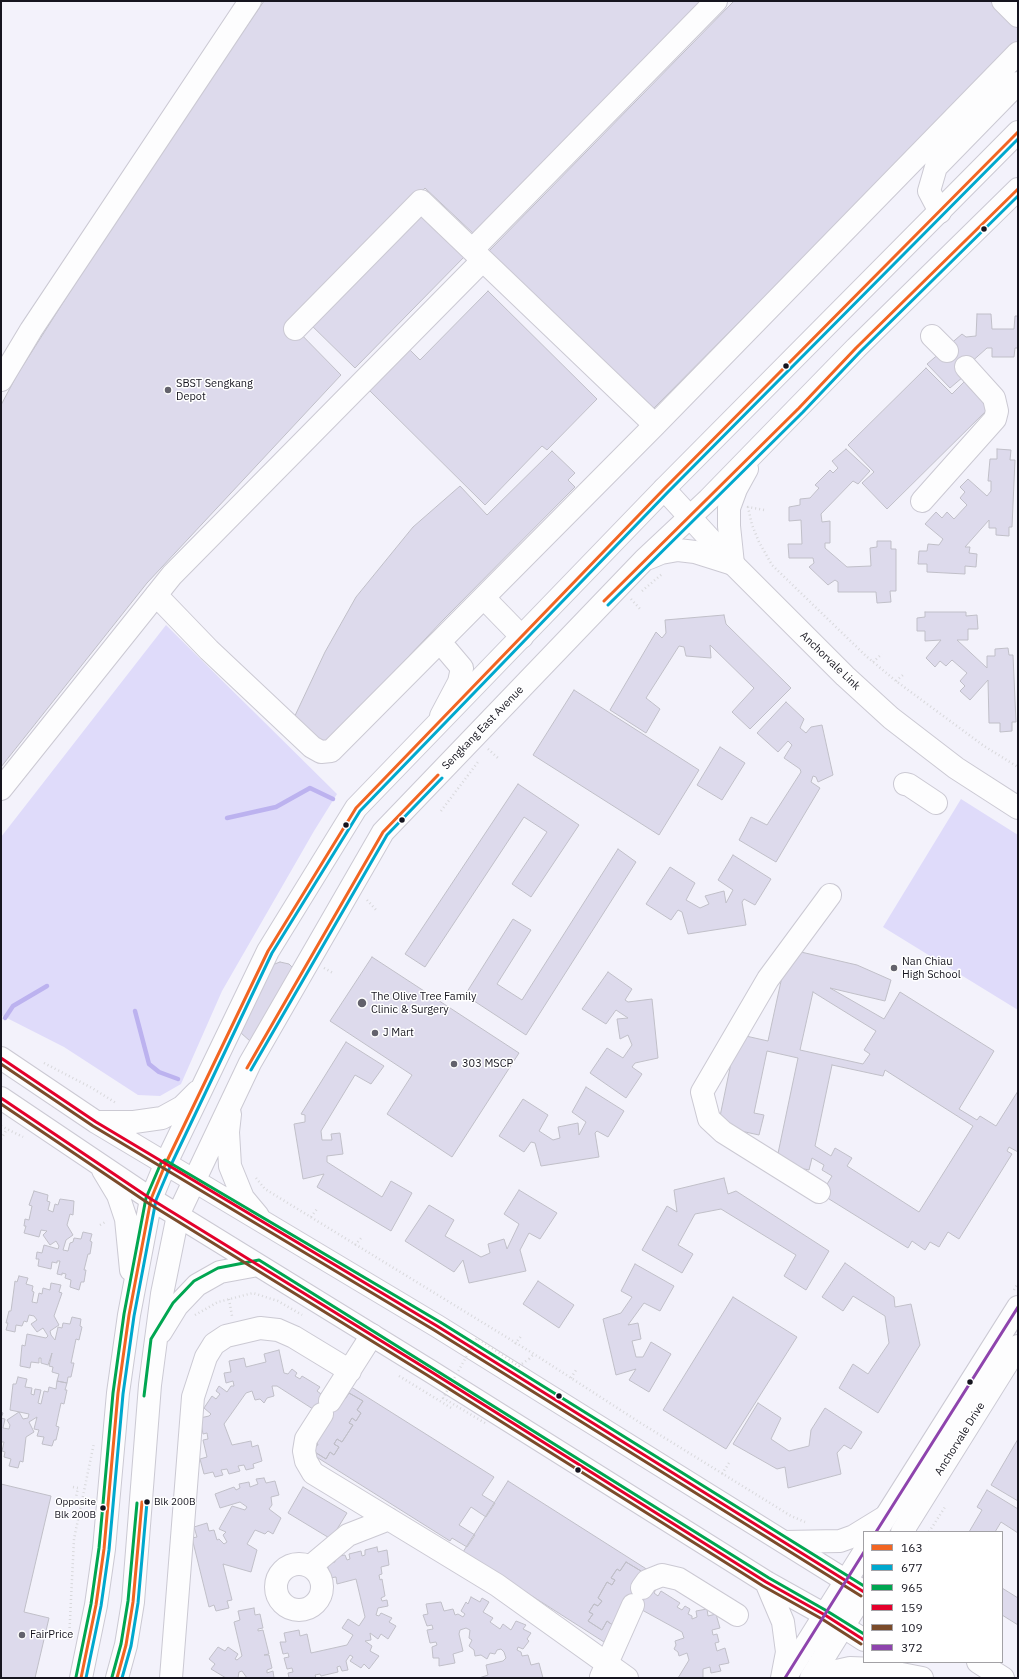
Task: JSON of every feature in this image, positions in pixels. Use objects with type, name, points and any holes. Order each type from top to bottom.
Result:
[{"type":"main road","points":[[1,380],[31,330],[250,1]]},
{"type":"main road","points":[[1,789],[172,575],[477,256],[716,1]]},
{"type":"main road","points":[[1003,1],[1018,16]]},
{"type":"main road","points":[[156,595],[209,650],[312,747],[321,752],[331,751],[655,425],[1018,53]]},
{"type":"main road","points":[[940,212],[929,191],[936,167],[1018,83]]},
{"type":"main road","points":[[81,1678],[96,1605],[103,1556],[118,1392],[134,1291],[151,1199],[165,1165],[268,951],[356,808],[664,489],[1018,132]]},
{"type":"main road","name":"Sengkang East Avenue","points":[[117,1678],[126,1645],[136,1582],[150,1385],[162,1294],[178,1215],[195,1183],[233,1096],[271,1024],[383,832],[644,560],[759,448],[856,348],[1018,189]]},
{"type":"main road","points":[[295,329],[420,201],[655,425]]},
{"type":"main road","points":[[922,501],[996,419],[997,411],[994,398],[966,367]]},
{"type":"main road","points":[[644,560],[662,553],[678,550],[695,552],[733,564],[729,526],[729,508],[736,489],[759,448]]},
{"type":"main road","name":"Anchorvale Link","points":[[664,489],[733,564],[845,676],[891,718],[956,768],[1018,808]]},
{"type":"main road","points":[[484,598],[522,637]]},
{"type":"main road","points":[[432,730],[459,682],[462,668],[440,642]]},
{"type":"main road","points":[[905,784],[910,785],[936,804]]},
{"type":"main road","points":[[819,1192],[723,1132],[708,1119],[702,1092],[768,979],[830,895]]},
{"type":"main road","points":[[1,1058],[96,1122],[165,1165],[437,1326],[858,1589]]},
{"type":"main road","points":[[96,1122],[134,1122],[162,1118],[182,1108],[207,1080]]},
{"type":"main road","points":[[233,1096],[228,1132],[230,1166],[243,1198],[264,1224]]},
{"type":"main road","points":[[1,1098],[151,1199],[372,1335],[766,1582],[863,1639]]},
{"type":"main road","points":[[100,1165],[118,1195],[126,1219],[128,1255],[134,1291]]},
{"type":"main road","points":[[156,1342],[177,1306],[197,1285],[220,1272],[258,1265]]},
{"type":"main road","name":"Anchorvale Drive","points":[[881,1525],[1014,1301]]},
{"type":"main road","points":[[172,1678],[193,1397],[206,1357],[214,1344],[226,1336],[260,1328],[278,1330],[294,1337],[350,1370]]},
{"type":"main road","points":[[372,1335],[306,1439],[304,1451],[306,1461],[317,1466],[403,1523],[486,1573],[563,1624],[604,1672],[627,1678]]},
{"type":"main road","name":"Anchorvale Drive","points":[[904,1531],[1018,1346]]},
{"type":"main road","points":[[311,1566],[348,1535],[403,1523]]},
{"type":"main road","points":[[866,1531],[881,1525]]},
{"type":"main road","points":[[784,1542],[840,1541],[863,1532]]},
{"type":"main road","points":[[784,1678],[834,1621],[858,1589],[863,1558]]},
{"type":"main road","points":[[604,1672],[638,1596],[647,1581],[662,1575],[679,1579],[737,1615]]},
{"type":"main road","points":[[766,1582],[783,1622],[787,1652],[784,1678]]},
{"type":"main road","points":[[811,1678],[834,1621]]},
{"type":"main road","points":[[900,1663],[922,1678]]},
{"type":"main road","points":[[980,1663],[1003,1678]]},
{"type":"main road","points":[[822,1678],[832,1672],[850,1668],[876,1669],[922,1678]]},
{"type":"path","points":[[748,507],[752,526],[772,565],[827,620],[896,681],[984,746],[1018,767]]},
{"type":"path","points":[[753,508],[764,510]]},
{"type":"path","points":[[626,606],[658,576],[668,571]]},
{"type":"path","points":[[635,603],[640,608]]},
{"type":"path","points":[[873,662],[882,654]]},
{"type":"path","points":[[896,681],[904,674]]},
{"type":"path","points":[[487,750],[493,743]]},
{"type":"path","points":[[441,811],[482,756]]},
{"type":"path","points":[[367,900],[377,911]]},
{"type":"path","points":[[328,970],[332,973]]},
{"type":"path","points":[[37,1060],[92,1088],[120,1106]]},
{"type":"path","points":[[1,1126],[26,1138]]},
{"type":"path","points":[[1,1139],[7,1129]]},
{"type":"path","points":[[253,1175],[265,1188],[311,1217],[515,1344],[534,1354],[722,1474],[791,1516],[808,1524]]},
{"type":"path","points":[[311,1217],[317,1209]]},
{"type":"path","points":[[100,1225],[108,1221]]},
{"type":"path","points":[[356,1244],[362,1237]]},
{"type":"path","points":[[1014,1301],[1018,1284]]},
{"type":"path","points":[[191,1321],[195,1315],[218,1302],[252,1293],[278,1301],[308,1319]]},
{"type":"path","points":[[515,1344],[522,1336]]},
{"type":"path","points":[[395,1372],[440,1402],[486,1425],[443,1398],[477,1338],[519,1366],[534,1354]]},
{"type":"path","points":[[571,1378],[576,1370]]},
{"type":"path","points":[[68,1647],[74,1539],[94,1442]]},
{"type":"path","points":[[722,1474],[729,1463]]},
{"type":"path","points":[[73,1487],[78,1488],[76,1498]]},
{"type":"path","points":[[930,1531],[945,1507]]},
{"type":"shaded area","points":[[166,625],[337,794],[314,831],[222,991],[181,1084],[160,1096],[138,1095],[64,1047],[1,1015],[1,837]]},
{"type":"shaded area","points":[[961,799],[1018,835],[1018,1010],[883,927]]},
{"type":"building","name":"SBST Sengkang Depot","points":[[264,1],[708,1],[476,236],[425,188],[290,323],[341,375],[147,583],[1,767],[1,405],[17,375],[155,158]]},
{"type":"building","points":[[734,1],[990,1],[1018,29],[1018,41],[653,409],[489,251]]},
{"type":"building","points":[[420,208],[466,255],[355,368],[307,321]]},
{"type":"building","points":[[488,291],[597,399],[547,450],[542,446],[485,505],[369,390],[409,349],[420,360]]},
{"type":"building","points":[[977,314],[991,314],[992,329],[1014,329],[1015,316],[1018,316],[1018,348],[1015,348],[1014,357],[992,357],[992,348],[987,348],[960,372],[963,377],[950,388],[927,364],[962,334],[966,337],[976,336]]},
{"type":"building","points":[[926,368],[952,394],[964,382],[989,408],[887,509],[862,483],[874,472],[848,445]]},
{"type":"building","points":[[846,449],[870,471],[858,484],[853,481],[821,514],[822,522],[830,521],[830,543],[825,543],[825,548],[847,567],[871,566],[870,548],[877,547],[877,541],[891,541],[891,549],[896,549],[896,591],[890,591],[891,602],[877,603],[876,592],[838,592],[838,582],[835,580],[828,585],[809,567],[814,563],[813,558],[789,558],[788,544],[802,544],[801,520],[789,521],[789,507],[800,505],[800,499],[810,498],[819,488],[815,485],[830,470],[833,473],[838,468],[832,461]]},
{"type":"building","points":[[997,449],[1011,450],[1010,460],[1015,460],[1012,527],[1009,527],[1009,536],[996,535],[996,528],[989,528],[989,520],[965,547],[970,547],[969,553],[977,554],[976,567],[965,566],[965,574],[927,572],[927,564],[918,564],[919,551],[927,551],[928,544],[939,545],[943,539],[925,524],[936,512],[942,518],[947,512],[954,519],[967,505],[960,498],[965,492],[960,487],[968,479],[987,496],[991,491],[991,481],[988,481],[990,459],[997,459]]},
{"type":"building","points":[[552,451],[575,473],[568,480],[575,487],[444,619],[321,749],[292,722],[325,652],[356,597],[413,527],[460,486],[487,515]]},
{"type":"building","points":[[925,612],[966,612],[966,616],[977,615],[978,629],[968,629],[968,640],[957,640],[987,668],[987,656],[995,656],[995,649],[1008,648],[1009,655],[1013,655],[1016,722],[1012,722],[1012,731],[1000,732],[1000,723],[989,723],[988,680],[970,700],[960,691],[965,686],[960,681],[967,673],[952,660],[946,666],[940,661],[935,667],[926,658],[941,640],[925,641],[925,631],[917,631],[917,618],[925,617]]},
{"type":"building","points":[[724,615],[726,624],[791,688],[750,729],[732,712],[754,688],[710,645],[711,658],[686,656],[684,647],[679,646],[646,698],[660,709],[646,733],[610,710],[656,632],[662,638],[666,633],[665,620]]},
{"type":"building","points":[[574,690],[699,770],[659,835],[533,755]]},
{"type":"building","points":[[786,702],[804,719],[800,728],[806,733],[811,727],[822,725],[833,775],[818,782],[816,777],[813,776],[811,782],[820,788],[776,862],[739,840],[751,817],[767,825],[801,772],[800,769],[784,758],[792,745],[788,741],[778,752],[757,733]]},
{"type":"building","points":[[720,747],[745,763],[722,800],[697,785]]},
{"type":"building","points":[[518,784],[579,825],[531,897],[512,884],[547,832],[524,817],[425,967],[405,954]]},
{"type":"building","points":[[618,849],[636,862],[526,1035],[465,995],[513,919],[531,930],[497,984],[522,1000]]},
{"type":"building","points":[[733,855],[771,879],[755,905],[744,899],[742,902],[746,925],[688,934],[682,912],[678,910],[671,920],[646,904],[670,867],[695,883],[686,900],[700,908],[709,904],[705,896],[724,891],[726,903],[733,890],[718,880]]},
{"type":"building","name":"Nan Chiau High School","points":[[788,949],[857,965],[891,980],[885,1001],[830,988],[884,1019],[900,992],[994,1051],[959,1109],[977,1120],[980,1116],[996,1126],[1018,1091],[1018,1152],[1009,1147],[1007,1151],[1012,1154],[959,1239],[948,1232],[939,1247],[930,1242],[925,1250],[912,1241],[908,1248],[821,1194],[832,1176],[822,1170],[824,1165],[812,1158],[809,1170],[776,1163],[798,1058],[767,1051],[754,1113],[764,1115],[759,1135],[718,1126],[737,1034],[768,1041]],"holes":[[[813,992],[876,1031],[864,1050],[870,1054],[863,1064],[800,1050]],[[832,1065],[883,1076],[885,1070],[973,1126],[919,1212],[847,1166],[852,1158],[835,1148],[831,1156],[815,1146]]]},
{"type":"building","name":"303 MSCP","points":[[372,957],[519,1053],[452,1157],[387,1114],[412,1075],[330,1021]]},
{"type":"building","points":[[280,962],[289,964],[295,970],[255,1041],[250,1041],[241,1033],[272,965]]},
{"type":"building","points":[[608,972],[632,989],[625,1000],[628,1002],[652,999],[658,1058],[635,1063],[632,1067],[642,1074],[626,1098],[590,1073],[607,1048],[623,1058],[632,1045],[628,1035],[620,1039],[617,1019],[628,1018],[616,1010],[606,1024],[582,1009]]},
{"type":"building","points":[[346,1042],[384,1066],[371,1084],[355,1075],[321,1131],[322,1140],[332,1140],[331,1134],[340,1133],[343,1154],[327,1156],[327,1162],[382,1197],[391,1181],[412,1193],[391,1231],[317,1187],[324,1174],[303,1179],[294,1124],[305,1122],[305,1115],[301,1114]]},
{"type":"building","points":[[586,1087],[624,1111],[608,1137],[597,1131],[595,1133],[599,1157],[541,1166],[535,1143],[531,1142],[524,1152],[499,1136],[523,1099],[548,1115],[539,1131],[553,1140],[560,1138],[558,1127],[578,1123],[579,1135],[586,1122],[572,1112]]},
{"type":"building","points":[[724,1178],[728,1194],[736,1191],[829,1251],[806,1290],[784,1276],[796,1255],[721,1209],[695,1214],[678,1245],[693,1254],[682,1273],[642,1250],[667,1206],[677,1212],[674,1190]]},
{"type":"building","points":[[519,1190],[557,1213],[540,1239],[529,1233],[520,1250],[526,1271],[469,1283],[463,1260],[454,1272],[405,1241],[429,1205],[454,1220],[445,1236],[481,1257],[490,1253],[488,1244],[504,1239],[507,1249],[519,1224],[504,1214]]},
{"type":"building","points":[[34,1191],[48,1195],[47,1201],[50,1202],[48,1210],[53,1212],[55,1204],[58,1205],[60,1199],[74,1201],[73,1215],[70,1214],[67,1225],[73,1235],[66,1240],[63,1250],[68,1251],[70,1243],[73,1242],[74,1238],[81,1239],[83,1232],[92,1234],[90,1241],[92,1242],[90,1254],[88,1254],[84,1270],[86,1270],[84,1282],[81,1282],[79,1290],[70,1287],[71,1280],[65,1278],[66,1274],[57,1274],[60,1261],[57,1261],[57,1263],[52,1262],[51,1269],[38,1266],[39,1259],[36,1259],[37,1252],[42,1253],[44,1245],[58,1249],[59,1246],[56,1241],[50,1245],[43,1235],[47,1231],[41,1230],[39,1237],[24,1233],[26,1226],[24,1226],[25,1219],[29,1220],[32,1206],[29,1205]]},
{"type":"building","points":[[845,1263],[894,1297],[895,1307],[911,1304],[920,1345],[878,1413],[839,1388],[853,1364],[868,1374],[889,1343],[885,1316],[853,1296],[843,1311],[822,1297]]},
{"type":"building","points":[[635,1264],[674,1286],[660,1311],[644,1303],[628,1325],[638,1323],[641,1339],[632,1341],[636,1357],[643,1357],[651,1342],[671,1354],[649,1392],[629,1380],[636,1369],[616,1375],[603,1319],[621,1313],[632,1297],[621,1291]]},
{"type":"building","points":[[19,1276],[28,1278],[26,1284],[33,1286],[32,1291],[34,1292],[32,1302],[37,1303],[39,1293],[42,1294],[43,1288],[50,1290],[51,1283],[61,1285],[59,1292],[62,1293],[54,1316],[59,1325],[50,1331],[55,1340],[58,1327],[62,1328],[63,1323],[70,1324],[72,1317],[81,1319],[80,1326],[82,1327],[79,1340],[76,1339],[71,1363],[74,1363],[71,1377],[68,1377],[67,1383],[57,1381],[59,1374],[52,1372],[53,1367],[49,1366],[52,1353],[48,1365],[41,1363],[41,1358],[39,1358],[39,1363],[31,1362],[30,1368],[20,1366],[22,1345],[25,1346],[27,1334],[46,1338],[48,1336],[43,1328],[37,1332],[31,1324],[37,1320],[34,1316],[29,1315],[27,1322],[24,1321],[22,1326],[16,1325],[15,1332],[6,1330],[9,1311],[11,1311],[15,1281],[17,1282]]},
{"type":"building","points":[[538,1281],[574,1305],[559,1328],[523,1304]]},
{"type":"building","points":[[733,1297],[797,1337],[726,1449],[663,1410]]},
{"type":"building","points":[[279,1350],[284,1373],[288,1374],[292,1369],[297,1373],[295,1376],[300,1379],[302,1376],[320,1387],[317,1391],[321,1394],[324,1390],[332,1395],[341,1396],[345,1399],[349,1393],[363,1401],[357,1410],[361,1413],[356,1421],[352,1418],[349,1423],[353,1425],[342,1442],[337,1439],[334,1444],[339,1447],[334,1455],[330,1452],[326,1459],[313,1451],[318,1444],[313,1441],[327,1418],[277,1386],[272,1386],[274,1396],[267,1398],[264,1403],[260,1399],[255,1400],[252,1391],[246,1393],[224,1424],[232,1445],[251,1441],[252,1447],[258,1445],[262,1461],[253,1464],[254,1468],[246,1470],[244,1465],[238,1466],[240,1471],[229,1474],[227,1469],[221,1470],[223,1475],[215,1477],[213,1472],[204,1474],[200,1459],[207,1457],[203,1440],[208,1439],[207,1433],[203,1434],[200,1418],[211,1414],[204,1408],[212,1396],[216,1399],[220,1394],[216,1391],[219,1386],[227,1392],[231,1386],[234,1386],[233,1381],[226,1383],[224,1373],[231,1372],[229,1361],[244,1358],[246,1367],[266,1362],[264,1354]]},
{"type":"building","points":[[18,1377],[27,1379],[25,1387],[32,1388],[31,1394],[34,1395],[35,1389],[41,1390],[38,1403],[41,1404],[44,1391],[48,1392],[49,1387],[56,1389],[57,1381],[67,1383],[64,1404],[61,1403],[56,1426],[59,1427],[56,1440],[54,1440],[52,1446],[42,1444],[44,1437],[37,1436],[39,1430],[34,1429],[37,1417],[29,1422],[34,1432],[26,1437],[23,1462],[20,1461],[18,1468],[9,1466],[11,1459],[4,1457],[5,1452],[2,1451],[4,1442],[1,1442],[1,1418],[5,1419],[3,1428],[9,1429],[10,1425],[7,1420],[19,1412],[23,1419],[28,1418],[29,1414],[10,1410],[13,1384],[16,1384]]},
{"type":"building","points":[[348,1385],[494,1477],[482,1495],[495,1503],[486,1517],[471,1507],[459,1525],[475,1535],[467,1547],[452,1538],[450,1541],[307,1451],[313,1441],[318,1444],[313,1451],[326,1459],[330,1452],[334,1455],[339,1447],[334,1444],[337,1439],[342,1442],[353,1425],[349,1423],[352,1418],[356,1421],[361,1413],[357,1410],[363,1401],[349,1393],[345,1399],[341,1396]]},
{"type":"building","points":[[758,1403],[781,1418],[771,1439],[789,1451],[809,1446],[811,1430],[825,1408],[862,1432],[851,1449],[844,1445],[837,1453],[841,1474],[788,1488],[785,1467],[777,1469],[733,1444]]},
{"type":"building","points":[[1018,1439],[1018,1501],[991,1485]]},
{"type":"building","points":[[264,1478],[266,1483],[275,1481],[279,1495],[271,1497],[272,1505],[269,1509],[281,1518],[273,1534],[268,1531],[265,1534],[255,1530],[247,1544],[257,1550],[251,1572],[223,1564],[232,1600],[227,1601],[229,1608],[216,1611],[214,1605],[209,1607],[192,1538],[197,1537],[194,1527],[207,1523],[209,1531],[214,1530],[217,1540],[219,1539],[224,1544],[227,1542],[223,1535],[226,1532],[219,1529],[232,1506],[245,1510],[247,1507],[240,1502],[220,1508],[215,1494],[234,1487],[236,1490],[240,1488],[239,1484],[249,1482],[250,1487],[258,1484],[256,1479]]},
{"type":"building","points":[[508,1481],[648,1570],[637,1577],[641,1571],[626,1562],[620,1571],[617,1569],[611,1578],[615,1580],[612,1585],[607,1582],[598,1598],[602,1601],[598,1606],[594,1604],[589,1612],[593,1614],[588,1621],[602,1630],[607,1621],[614,1626],[604,1642],[463,1552]]},
{"type":"building","points":[[1,1484],[51,1496],[24,1612],[49,1618],[35,1678],[1,1678]]},
{"type":"building","points":[[303,1487],[347,1513],[331,1539],[288,1513]]},
{"type":"building","points":[[987,1490],[1018,1509],[1018,1533],[1001,1522],[996,1531],[970,1531],[982,1510],[977,1507]]},
{"type":"building","points":[[377,1547],[378,1552],[387,1550],[389,1565],[381,1567],[382,1574],[379,1575],[380,1580],[382,1579],[385,1596],[381,1598],[382,1601],[387,1600],[388,1606],[378,1608],[376,1615],[379,1616],[381,1613],[392,1618],[389,1622],[396,1626],[388,1639],[381,1634],[378,1639],[370,1633],[371,1640],[365,1641],[372,1646],[370,1651],[379,1656],[369,1669],[364,1664],[361,1668],[350,1661],[353,1657],[350,1655],[346,1661],[348,1670],[342,1671],[340,1666],[337,1667],[338,1672],[321,1676],[320,1674],[315,1675],[316,1678],[289,1678],[288,1673],[293,1672],[292,1668],[287,1669],[284,1658],[289,1657],[288,1653],[283,1654],[280,1642],[286,1642],[284,1633],[299,1630],[300,1636],[307,1634],[311,1653],[347,1645],[353,1635],[342,1628],[348,1619],[359,1626],[365,1617],[356,1579],[337,1584],[336,1577],[330,1578],[327,1564],[335,1562],[334,1557],[345,1555],[347,1560],[350,1559],[349,1554],[361,1551],[362,1556],[365,1555],[365,1550]]},
{"type":"building","points":[[626,1562],[641,1571],[637,1577],[656,1589],[654,1593],[658,1596],[661,1591],[680,1603],[677,1607],[682,1610],[685,1606],[690,1609],[688,1614],[692,1616],[692,1619],[697,1617],[696,1611],[707,1609],[708,1616],[716,1614],[720,1628],[712,1630],[713,1635],[717,1634],[719,1642],[715,1643],[717,1651],[725,1648],[729,1663],[719,1665],[721,1671],[711,1673],[710,1667],[703,1669],[703,1678],[678,1678],[689,1660],[687,1653],[679,1656],[678,1652],[674,1649],[676,1645],[675,1641],[684,1638],[682,1632],[633,1605],[614,1626],[607,1621],[602,1630],[588,1621],[593,1614],[589,1612],[594,1604],[598,1606],[602,1601],[598,1598],[607,1582],[612,1585],[615,1580],[611,1578],[617,1569],[620,1571]]},
{"type":"building","points":[[1003,1589],[1018,1598],[1018,1625],[1003,1616]]},
{"type":"building","points":[[471,1597],[480,1602],[482,1598],[489,1602],[483,1612],[493,1618],[490,1622],[500,1629],[503,1624],[511,1630],[516,1621],[526,1625],[523,1629],[531,1633],[527,1639],[529,1641],[523,1649],[518,1647],[517,1650],[521,1652],[522,1656],[528,1655],[531,1665],[539,1663],[543,1678],[479,1678],[488,1675],[486,1665],[503,1661],[506,1658],[501,1649],[497,1650],[495,1654],[490,1653],[487,1659],[481,1655],[475,1656],[474,1650],[469,1646],[472,1640],[469,1638],[470,1630],[466,1628],[460,1630],[459,1634],[463,1651],[453,1654],[455,1663],[439,1666],[439,1658],[433,1658],[432,1647],[437,1645],[436,1642],[430,1643],[427,1630],[433,1629],[432,1625],[427,1626],[423,1615],[428,1614],[426,1604],[441,1602],[444,1611],[453,1609],[455,1615],[458,1614],[463,1617],[465,1614],[461,1611],[466,1602],[468,1604]]},
{"type":"building","points":[[254,1608],[255,1615],[260,1614],[263,1628],[258,1629],[258,1631],[263,1630],[269,1654],[264,1655],[269,1655],[272,1668],[267,1670],[267,1673],[273,1671],[274,1678],[247,1678],[242,1671],[239,1672],[238,1678],[226,1678],[211,1669],[215,1664],[209,1659],[218,1647],[225,1651],[228,1647],[238,1654],[235,1659],[237,1660],[242,1656],[234,1622],[240,1620],[238,1611]]},
{"type":"waterway","points":[[227,818],[276,807],[310,788],[333,799]]},
{"type":"waterway","points":[[5,1018],[13,1006],[47,986]]},
{"type":"waterway","points":[[135,1011],[149,1064],[159,1072],[178,1079]]},
{"type":"transit line","name":"163","points":[[81,1678],[96,1605],[104,1549],[118,1393],[129,1315],[151,1199],[165,1165],[268,951],[356,808],[664,489],[1018,132]]},
{"type":"transit line","name":"677","points":[[86,1678],[101,1606],[109,1550],[123,1394],[134,1316],[156,1200],[170,1167],[272,953],[360,811],[668,492],[1018,139]]},
{"type":"transit line","name":"163","points":[[604,601],[799,408],[856,348],[1018,189]]},
{"type":"transit line","name":"677","points":[[608,605],[1018,196]]},
{"type":"transit line","name":"163","points":[[247,1068],[383,832],[438,775]]},
{"type":"transit line","name":"677","points":[[251,1070],[387,835],[442,778]]},
{"type":"transit line","name":"159","points":[[1,1058],[96,1122],[437,1326],[863,1591]]},
{"type":"transit line","name":"109","points":[[1,1064],[93,1126],[434,1330],[861,1596]]},
{"type":"transit line","name":"159","points":[[1,1098],[151,1199],[430,1371],[766,1582],[825,1615],[863,1639]]},
{"type":"transit line","name":"109","points":[[1,1104],[148,1203],[427,1375],[763,1586],[822,1619],[861,1644]]},
{"type":"transit line","name":"965","points":[[76,1677],[91,1604],[99,1548],[113,1393],[124,1314],[146,1198],[161,1163],[165,1160],[440,1322],[863,1585]]},
{"type":"transit line","name":"965","points":[[144,1396],[151,1339],[173,1303],[194,1281],[218,1268],[259,1260],[769,1578],[863,1633]]},
{"type":"transit line","name":"372","points":[[877,1531],[1018,1307]]},
{"type":"transit line","name":"163","points":[[117,1678],[126,1645],[133,1602],[142,1502]]},
{"type":"transit line","name":"677","points":[[122,1678],[131,1646],[138,1603],[147,1502]]},
{"type":"transit line","name":"965","points":[[112,1677],[121,1644],[128,1601],[137,1503]]},
{"type":"transit line","name":"372","points":[[785,1678],[863,1554]]},
{"type":"place","name":"SBST Sengkang Depot","points":[[168,390]]},
{"type":"place","name":"Nan Chiau High School","points":[[894,968]]},
{"type":"place","name":"The Olive Tree Family Clinic & Surgery","points":[[362,1003]]},
{"type":"place","name":"J Mart","points":[[375,1033]]},
{"type":"place","name":"303 MSCP","points":[[454,1064]]},
{"type":"place","name":"Blk 200B","points":[[147,1502]]},
{"type":"place","name":"Opposite Blk 200B","points":[[103,1508]]},
{"type":"place","name":"FairPrice","points":[[22,1635]]}]
